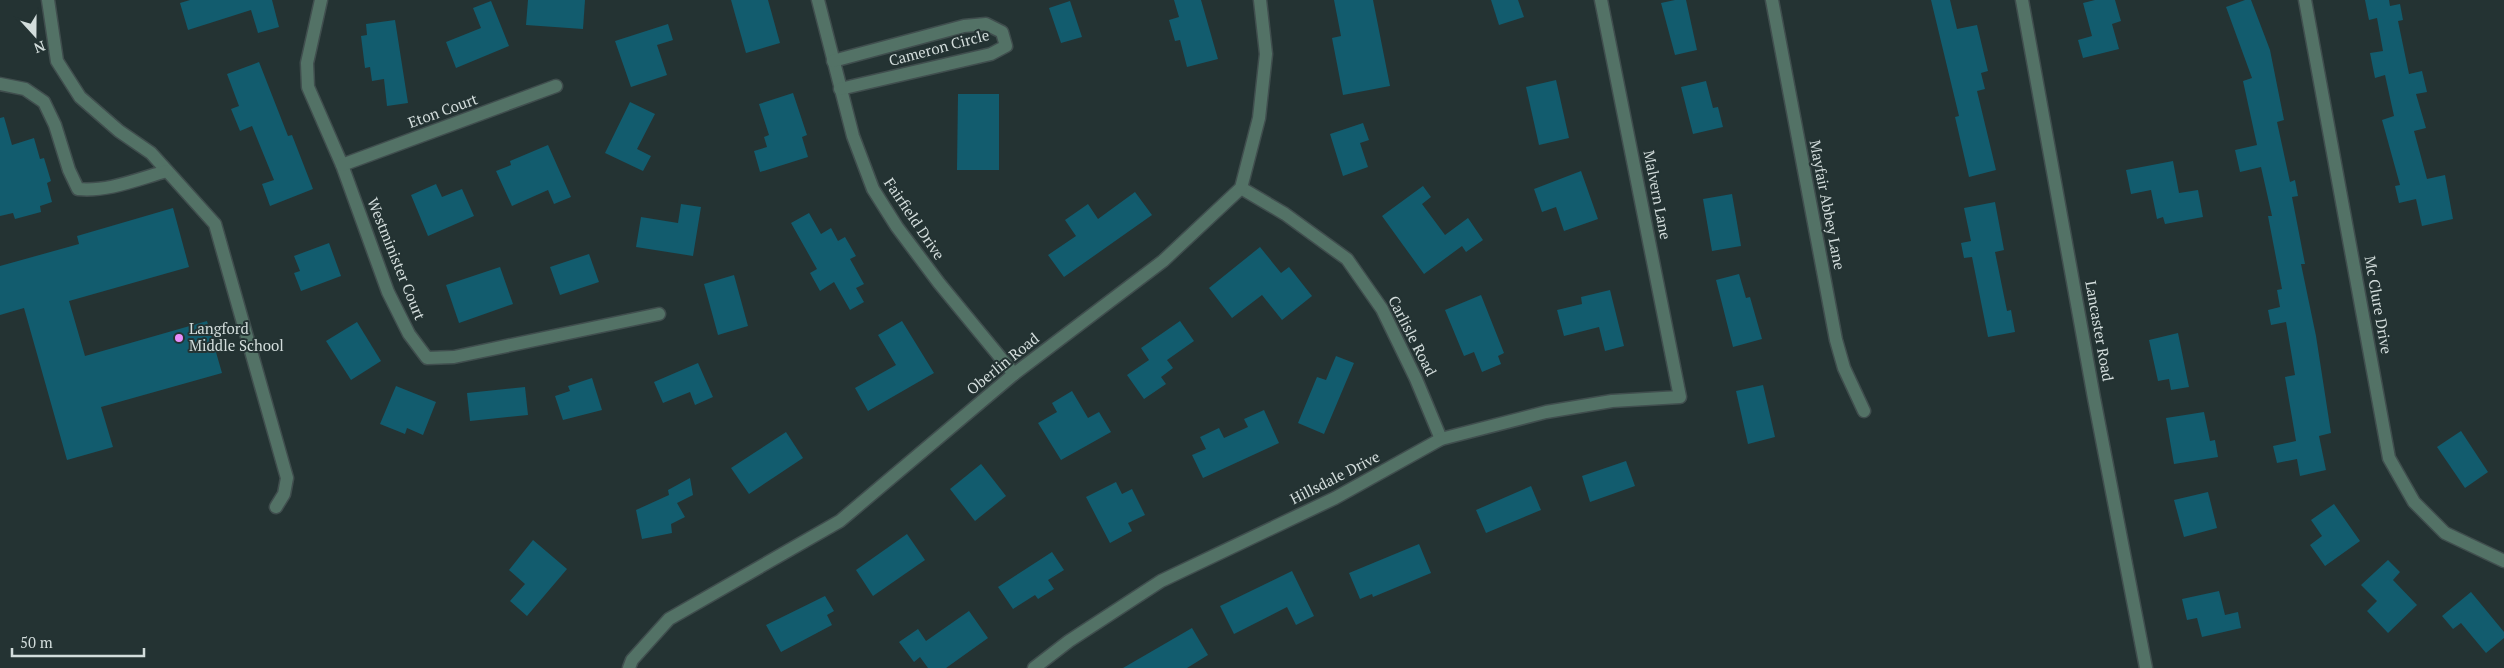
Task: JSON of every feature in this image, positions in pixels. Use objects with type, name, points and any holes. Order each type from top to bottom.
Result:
[{"type":"street","points":[[48,0],[57,61],[80,97],[119,131],[150,153],[215,224],[287,478],[284,494],[276,507]]},
{"type":"street","name":"Westminister Court","points":[[321,0],[307,63],[308,87],[342,165],[388,292],[409,334],[427,358],[454,357],[659,314]]},
{"type":"street","name":"Fairfield Drive","points":[[818,0],[853,136],[873,189],[897,228],[939,283],[1014,374]]},
{"type":"street","points":[[1241,188],[1259,118],[1266,54],[1260,0]]},
{"type":"street","name":"Malvern Lane","points":[[1601,0],[1680,397]]},
{"type":"street","name":"Mayfair Abbey Lane","points":[[1772,0],[1836,340],[1844,368],[1864,411]]},
{"type":"street","name":"Lancaster Road","points":[[2022,0],[2146,668]]},
{"type":"street","name":"Mc Clure Drive","points":[[2305,0],[2388,458],[2414,502],[2444,533],[2504,561]]},
{"type":"street","name":"Cameron Circle","points":[[833,61],[964,26],[986,24],[1002,32],[1006,46],[991,54],[840,90]]},
{"type":"street","points":[[0,84],[24,89],[44,102],[55,125],[69,170],[78,189],[92,190],[110,187],[167,171]]},
{"type":"street","name":"Eton Court","points":[[342,165],[556,86]]},
{"type":"street","name":"Oberlin Road","points":[[629,668],[632,660],[669,619],[840,521],[1014,374],[1163,260],[1241,188]]},
{"type":"street","name":"Carlisle Road","points":[[1241,188],[1285,214],[1347,259],[1382,309],[1416,379],[1441,439]]},
{"type":"street","name":"Hillsdale Drive","points":[[1034,668],[1069,641],[1161,581],[1335,498],[1441,439],[1546,412],[1593,404],[1680,397]]},
{"type":"building","points":[[190,0],[272,0],[279,27],[258,33],[251,10],[188,30],[180,3]]},
{"type":"building","points":[[528,0],[585,0],[583,29],[526,25]]},
{"type":"building","points":[[731,0],[768,0],[780,43],[746,53]]},
{"type":"building","points":[[1174,0],[1201,0],[1218,59],[1187,67],[1180,40],[1175,41],[1169,20],[1179,17]]},
{"type":"building","points":[[1334,0],[1373,0],[1390,86],[1343,95],[1332,38],[1341,36]]},
{"type":"building","points":[[1491,0],[1518,0],[1524,17],[1499,25]]},
{"type":"building","points":[[1686,0],[1697,50],[1675,55],[1661,3]]},
{"type":"building","points":[[1931,0],[1950,0],[1957,29],[1977,25],[1988,71],[1981,73],[1985,89],[1977,91],[1996,170],[1969,177],[1955,117],[1959,116]]},
{"type":"building","points":[[2095,0],[2115,0],[2121,21],[2112,24],[2119,49],[2083,58],[2078,40],[2092,36],[2083,3]]},
{"type":"building","points":[[2245,0],[2251,0],[2270,50],[2284,120],[2277,122],[2290,182],[2295,180],[2298,196],[2292,197],[2305,264],[2301,264],[2316,336],[2331,433],[2319,436],[2326,470],[2300,476],[2297,459],[2277,463],[2273,446],[2296,441],[2285,377],[2295,375],[2286,322],[2271,325],[2268,310],[2280,307],[2277,290],[2282,289],[2268,216],[2272,216],[2261,167],[2240,172],[2235,150],[2257,145],[2243,81],[2252,78],[2226,7]]},
{"type":"building","points":[[2365,0],[2389,0],[2390,6],[2400,4],[2403,20],[2398,21],[2409,74],[2422,71],[2427,92],[2416,94],[2426,128],[2414,131],[2427,179],[2445,175],[2453,219],[2422,226],[2416,199],[2399,203],[2395,186],[2400,185],[2382,120],[2394,116],[2385,75],[2375,78],[2370,53],[2383,51],[2377,18],[2369,20]]},
{"type":"building","points":[[491,1],[509,46],[456,68],[446,42],[481,28],[473,8]]},
{"type":"building","points":[[1070,1],[1082,37],[1061,43],[1049,8]]},
{"type":"building","points":[[395,20],[408,103],[387,106],[384,79],[372,81],[370,67],[365,68],[361,36],[367,35],[366,24]]},
{"type":"building","points":[[668,24],[673,40],[657,45],[667,75],[631,87],[615,41]]},
{"type":"building","points":[[259,62],[288,136],[292,135],[313,189],[270,206],[262,184],[274,180],[252,126],[240,131],[231,109],[239,106],[227,74]]},
{"type":"building","points":[[1556,80],[1569,138],[1539,145],[1526,87]]},
{"type":"building","points":[[1706,81],[1713,108],[1718,107],[1723,127],[1693,134],[1681,87]]},
{"type":"building","points":[[793,93],[807,135],[802,137],[808,157],[760,172],[754,151],[767,147],[764,137],[769,135],[759,104]]},
{"type":"building","points":[[958,94],[999,94],[999,170],[957,170]]},
{"type":"building","points":[[630,102],[655,114],[637,149],[651,156],[643,171],[605,153]]},
{"type":"building","points":[[4,117],[12,145],[34,138],[40,159],[44,158],[51,181],[47,183],[52,202],[40,206],[41,212],[15,219],[13,213],[0,216],[0,118]]},
{"type":"building","points":[[1363,123],[1369,140],[1360,143],[1368,167],[1343,176],[1330,134]]},
{"type":"building","points":[[548,145],[571,197],[554,204],[548,190],[512,206],[496,171],[511,165],[510,161]]},
{"type":"building","points":[[2173,161],[2179,193],[2198,190],[2203,217],[2165,224],[2163,217],[2157,219],[2151,190],[2131,194],[2126,170]]},
{"type":"building","points":[[1581,171],[1598,219],[1564,231],[1556,207],[1542,212],[1534,189]]},
{"type":"building","points":[[436,184],[442,197],[462,189],[474,216],[428,236],[411,195]]},
{"type":"building","points":[[1423,186],[1431,197],[1422,204],[1445,235],[1468,218],[1483,240],[1466,252],[1462,246],[1424,274],[1382,216]]},
{"type":"building","points":[[1135,192],[1152,215],[1064,277],[1048,255],[1076,236],[1065,220],[1088,204],[1098,219]]},
{"type":"building","points":[[1732,194],[1741,246],[1712,251],[1703,199]]},
{"type":"building","points":[[1995,202],[2004,250],[1995,252],[2007,311],[2011,310],[2015,332],[1988,337],[1972,257],[1964,258],[1961,243],[1971,241],[1964,208]]},
{"type":"building","points":[[681,204],[701,207],[693,256],[636,247],[641,217],[678,223]]},
{"type":"building","name":"Langford Middle School","points":[[173,208],[189,267],[69,301],[85,356],[207,321],[222,373],[101,407],[113,447],[67,460],[24,308],[0,315],[0,266],[79,244],[77,236]]},
{"type":"building","points":[[809,213],[821,234],[831,228],[838,241],[845,237],[856,256],[850,259],[864,284],[856,288],[864,302],[850,310],[834,282],[820,291],[810,273],[817,269],[791,223]]},
{"type":"building","points":[[329,243],[341,276],[301,291],[294,273],[300,271],[294,256]]},
{"type":"building","points":[[1260,247],[1281,273],[1289,267],[1312,296],[1282,320],[1262,295],[1232,318],[1209,288]]},
{"type":"building","points":[[589,254],[599,282],[560,295],[550,267]]},
{"type":"building","points":[[500,267],[513,304],[459,323],[446,285]]},
{"type":"building","points":[[1739,274],[1746,298],[1750,297],[1762,339],[1733,347],[1716,280]]},
{"type":"building","points":[[734,275],[748,326],[718,335],[704,284]]},
{"type":"building","points":[[1610,290],[1624,346],[1605,351],[1599,327],[1564,336],[1557,310],[1582,304],[1581,297]]},
{"type":"building","points":[[1481,295],[1504,353],[1498,356],[1501,364],[1482,372],[1474,352],[1464,356],[1445,310]]},
{"type":"building","points":[[902,321],[934,373],[868,411],[855,388],[896,365],[878,335]]},
{"type":"building","points":[[1180,321],[1194,341],[1167,360],[1173,368],[1161,377],[1166,384],[1144,399],[1127,375],[1149,360],[1141,348]]},
{"type":"building","points":[[357,322],[381,361],[351,380],[326,341]]},
{"type":"building","points":[[2178,333],[2189,387],[2171,390],[2169,379],[2158,381],[2149,340]]},
{"type":"building","points":[[1336,356],[1354,363],[1324,434],[1298,423],[1317,377],[1326,380]]},
{"type":"building","points":[[698,363],[713,397],[695,405],[690,392],[663,403],[654,382]]},
{"type":"building","points":[[592,378],[602,410],[563,420],[555,396],[570,391],[568,386]]},
{"type":"building","points":[[1763,385],[1775,437],[1748,444],[1736,391]]},
{"type":"building","points":[[396,386],[436,402],[423,435],[407,428],[405,434],[380,424]]},
{"type":"building","points":[[525,387],[528,415],[470,421],[467,393]]},
{"type":"building","points":[[1072,391],[1088,418],[1099,412],[1111,432],[1061,460],[1038,423],[1057,412],[1052,403]]},
{"type":"building","points":[[1264,410],[1279,443],[1203,478],[1192,455],[1206,449],[1200,437],[1219,428],[1224,438],[1248,427],[1244,419]]},
{"type":"building","points":[[2204,412],[2210,441],[2215,440],[2218,457],[2174,464],[2166,418]]},
{"type":"building","points":[[2461,431],[2488,472],[2465,488],[2437,447]]},
{"type":"building","points":[[786,432],[803,458],[749,494],[731,468]]},
{"type":"building","points":[[1626,461],[1635,486],[1590,502],[1582,476]]},
{"type":"building","points":[[981,464],[1006,496],[975,521],[950,489]]},
{"type":"building","points":[[690,478],[693,495],[677,503],[685,517],[671,524],[672,533],[642,539],[636,510],[669,495],[668,490]]},
{"type":"building","points":[[1116,482],[1122,494],[1132,489],[1145,515],[1128,523],[1132,531],[1110,543],[1086,497]]},
{"type":"building","points":[[1531,486],[1541,510],[1486,533],[1476,510]]},
{"type":"building","points":[[2208,492],[2217,528],[2184,537],[2174,500]]},
{"type":"building","points":[[2334,504],[2360,541],[2325,566],[2310,545],[2322,536],[2311,520]]},
{"type":"building","points":[[907,534],[925,560],[873,596],[856,570]]},
{"type":"building","points":[[533,540],[567,569],[527,616],[510,601],[525,584],[509,570]]},
{"type":"building","points":[[1419,544],[1431,573],[1373,597],[1372,594],[1360,599],[1349,573]]},
{"type":"building","points":[[1052,552],[1064,570],[1048,580],[1054,589],[1038,599],[1035,595],[1013,609],[998,587]]},
{"type":"building","points":[[2388,560],[2400,572],[2393,580],[2417,605],[2388,633],[2367,611],[2377,601],[2361,585]]},
{"type":"building","points":[[1292,571],[1314,616],[1296,625],[1287,607],[1234,634],[1220,606]]},
{"type":"building","points":[[2219,591],[2225,615],[2238,612],[2241,628],[2202,637],[2197,618],[2187,620],[2182,599]]},
{"type":"building","points":[[2471,592],[2504,632],[2504,638],[2486,653],[2461,623],[2453,629],[2442,616]]},
{"type":"building","points":[[825,596],[834,611],[827,615],[832,625],[781,652],[766,625]]},
{"type":"building","points":[[969,611],[988,638],[946,668],[928,668],[920,657],[914,662],[899,642],[918,629],[926,641]]},
{"type":"building","points":[[1192,628],[1208,655],[1187,668],[1123,668]]},
{"type":"place","name":"Langford Middle School","points":[[179,338]]}]
